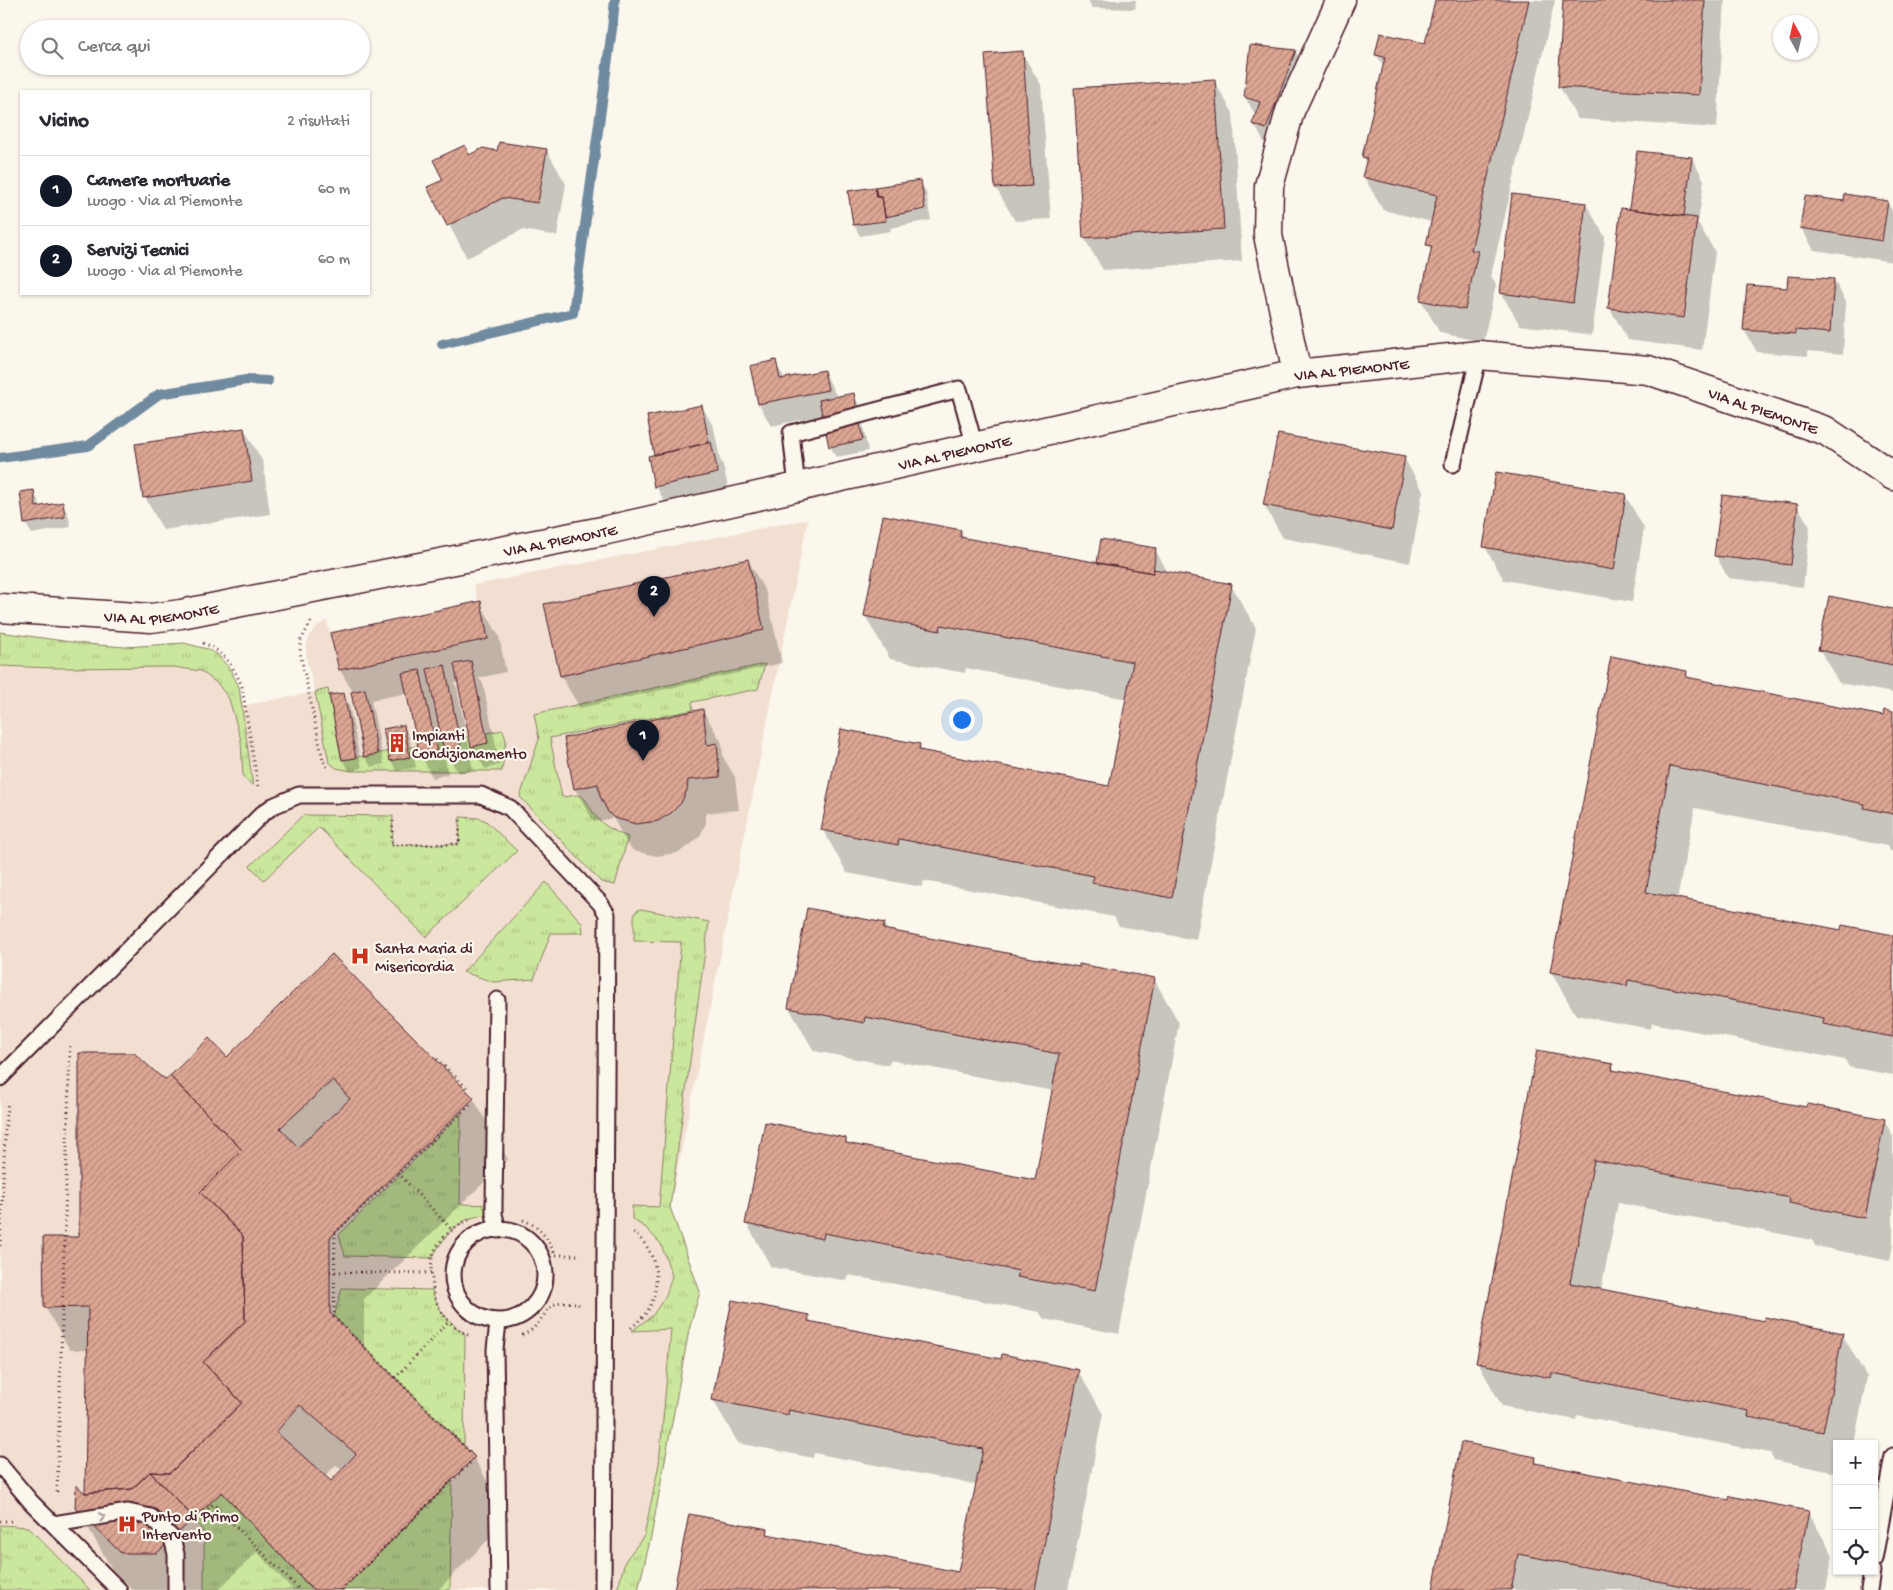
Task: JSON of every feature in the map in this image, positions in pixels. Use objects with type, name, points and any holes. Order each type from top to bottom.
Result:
[{"type":"main road","points":[[1297,374],[1268,235],[1269,186],[1290,111],[1341,0]]},
{"type":"main road","name":"VIA AL PIEMONTE","points":[[0,608],[151,618],[181,614],[607,530],[1297,374],[1479,355],[1648,370],[1826,431],[1893,476]]},
{"type":"lane","points":[[1453,464],[1479,355]]},
{"type":"lane","points":[[797,487],[790,433],[959,389],[975,447]]},
{"type":"lane","points":[[0,1078],[262,814],[273,806],[299,795],[480,795],[510,808],[600,903],[607,914],[603,1590]]},
{"type":"lane","points":[[497,1000],[494,1214],[498,1230]]},
{"type":"lane","points":[[512,1229],[538,1246],[547,1272],[543,1295],[524,1316],[498,1323],[471,1313],[465,1306],[454,1291],[453,1262],[468,1240],[484,1230],[512,1229]]},
{"type":"lane","points":[[498,1323],[495,1340],[499,1590]]},
{"type":"lane","points":[[1878,1537],[1893,1456]]},
{"type":"lane","points":[[0,1465],[31,1502],[119,1590]]},
{"type":"lane","points":[[54,1524],[128,1512],[151,1517],[172,1538],[176,1554],[176,1590]]},
{"type":"lane","points":[[1869,1590],[1871,1575]]},
{"type":"path","points":[[314,619],[308,624],[304,633],[300,652],[325,767],[335,773]]},
{"type":"path","points":[[198,642],[208,645],[219,652],[233,667],[238,677],[246,705],[258,788]]},
{"type":"path","points":[[393,816],[391,844],[459,844],[460,817]]},
{"type":"path","points":[[57,1500],[70,1042]]},
{"type":"path","points":[[437,1058],[470,1092]]},
{"type":"path","points":[[0,1246],[6,1116],[10,1098]]},
{"type":"path","points":[[342,1590],[475,1457],[334,1317],[335,1233],[472,1103]]},
{"type":"path","points":[[398,1173],[452,1230]]},
{"type":"path","points":[[580,1246],[580,1255],[555,1255],[542,1232],[529,1222],[510,1216],[479,1215],[457,1225],[445,1236],[432,1258],[431,1273],[435,1301],[448,1322],[456,1330],[478,1340],[495,1340],[527,1334],[554,1304],[559,1302],[577,1303],[580,1309]]},
{"type":"path","points":[[624,1331],[642,1319],[651,1306],[656,1291],[657,1276],[654,1260],[646,1245],[627,1229]]},
{"type":"path","points":[[330,1272],[431,1273]]},
{"type":"path","points":[[395,1378],[448,1322]]},
{"type":"path","points":[[187,1528],[213,1504],[300,1590]]},
{"type":"shaded area","name":"Santa Maria di Misericordia","points":[[808,519],[670,1207],[700,1292],[689,1330],[651,1537],[638,1590],[0,1590],[0,632],[85,644],[125,647],[184,643],[207,649],[217,654],[230,669],[239,687],[243,705],[246,705],[315,692],[306,657],[306,647],[310,635],[318,625],[327,621],[330,635],[478,602],[474,585]]},
{"type":"green space","points":[[0,632],[85,644],[125,647],[184,643],[207,649],[217,654],[230,669],[239,687],[253,786],[243,777],[241,740],[229,699],[218,684],[201,671],[173,667],[55,668],[0,666]]},
{"type":"green space","points":[[765,664],[758,689],[692,702],[693,710],[550,738],[562,797],[578,795],[583,797],[602,823],[628,837],[615,885],[601,882],[520,797],[539,739],[534,714]]},
{"type":"green space","points":[[328,689],[342,760],[503,730],[506,740],[502,771],[351,771],[336,768],[329,762],[315,692]]},
{"type":"green space","points":[[303,815],[393,816],[392,845],[459,844],[460,817],[479,818],[486,821],[517,851],[426,937],[319,827],[264,880],[250,866]]},
{"type":"green space","points":[[546,882],[582,923],[583,933],[551,933],[534,979],[494,982],[463,972]]},
{"type":"green space","points":[[641,909],[709,922],[670,1207],[700,1292],[689,1330],[651,1537],[638,1590],[617,1590],[625,1561],[644,1536],[659,1464],[671,1329],[632,1331],[653,1315],[666,1295],[672,1276],[661,1244],[646,1228],[632,1219],[632,1206],[659,1207],[681,942],[634,941],[634,916],[636,911]]},
{"type":"green space","points":[[461,1113],[460,1204],[494,1205],[494,1214],[472,1218],[456,1226],[432,1258],[345,1256],[339,1235]]},
{"type":"green space","points":[[342,1288],[432,1290],[437,1304],[444,1315],[465,1334],[464,1447],[334,1317]]},
{"type":"green space","points":[[452,1481],[450,1590],[342,1590]]},
{"type":"green space","points":[[222,1492],[313,1590],[204,1590],[204,1533],[194,1518]]},
{"type":"green space","points":[[0,1525],[28,1527],[90,1590],[0,1590]]},
{"type":"building","points":[[1435,0],[1529,0],[1471,250],[1478,251],[1465,310],[1420,300],[1432,246],[1426,245],[1437,195],[1362,177],[1367,158],[1362,157],[1385,57],[1375,55],[1380,33],[1425,43]]},
{"type":"building","points":[[1563,0],[1705,0],[1699,95],[1558,87]]},
{"type":"building","points":[[1250,45],[1296,50],[1266,129],[1252,124],[1260,102],[1244,97]]},
{"type":"building","points":[[1023,51],[1032,186],[995,188],[985,54]]},
{"type":"building","points":[[1215,79],[1224,229],[1083,238],[1074,88]]},
{"type":"building","points":[[499,142],[547,149],[538,203],[503,198],[447,226],[427,187],[443,180],[433,160],[465,145],[469,155],[483,148],[497,151]]},
{"type":"building","points":[[1637,151],[1692,157],[1684,216],[1629,209]]},
{"type":"building","points":[[921,180],[925,209],[885,217],[882,197],[877,197],[875,187]]},
{"type":"building","points":[[875,187],[877,197],[882,197],[886,221],[853,225],[848,191]]},
{"type":"building","points":[[1512,194],[1586,203],[1573,303],[1500,293]]},
{"type":"building","points":[[1845,194],[1888,201],[1882,241],[1800,228],[1805,196],[1844,201]]},
{"type":"building","points":[[1621,208],[1697,218],[1684,318],[1608,308]]},
{"type":"building","points":[[1788,276],[1834,279],[1830,333],[1796,330],[1796,334],[1743,330],[1747,285],[1787,288]]},
{"type":"building","points":[[776,360],[780,379],[824,370],[828,390],[758,404],[750,366]]},
{"type":"building","points":[[854,393],[863,440],[829,447],[819,400]]},
{"type":"building","points":[[702,405],[709,443],[654,455],[647,416]]},
{"type":"building","points":[[244,428],[252,481],[143,498],[135,444]]},
{"type":"building","points":[[1278,434],[1405,457],[1392,530],[1263,505]]},
{"type":"building","points":[[711,442],[718,473],[654,487],[648,456]]},
{"type":"building","points":[[1496,472],[1626,494],[1614,570],[1483,547]]},
{"type":"building","points":[[34,490],[36,507],[63,502],[65,517],[24,524],[20,492]]},
{"type":"building","points":[[1722,495],[1798,504],[1791,565],[1714,556]]},
{"type":"building","points":[[883,515],[961,530],[960,537],[1153,573],[1154,569],[1232,584],[1172,898],[1092,883],[1094,876],[899,839],[898,845],[821,830],[841,729],[920,744],[919,750],[1109,786],[1133,662],[941,625],[940,631],[864,616]]},
{"type":"building","points":[[1101,539],[1156,548],[1153,573],[1097,563]]},
{"type":"building","points":[[748,559],[764,630],[560,676],[544,604]]},
{"type":"building","points":[[1829,596],[1893,609],[1893,665],[1818,650]]},
{"type":"building","points":[[481,601],[488,639],[339,670],[330,633]]},
{"type":"building","points":[[1611,656],[1687,671],[1686,677],[1883,716],[1884,710],[1893,712],[1893,814],[1864,808],[1865,804],[1670,766],[1646,892],[1841,930],[1842,925],[1893,935],[1893,1037],[1823,1024],[1824,1018],[1628,980],[1627,986],[1550,972]]},
{"type":"building","points":[[471,661],[488,743],[471,747],[454,664]]},
{"type":"building","points":[[445,665],[461,748],[444,751],[427,669]]},
{"type":"building","points":[[420,670],[437,752],[420,756],[402,673]]},
{"type":"building","points":[[365,689],[378,754],[364,757],[351,692]]},
{"type":"building","points":[[344,693],[356,758],[342,760],[329,695]]},
{"type":"building","points":[[703,709],[707,745],[717,743],[720,777],[688,780],[687,790],[681,803],[671,813],[658,821],[636,824],[614,818],[608,812],[600,796],[598,784],[574,789],[564,738]]},
{"type":"building","name":"Impianti Condizionamento","points":[[404,725],[410,757],[390,761],[383,729]]},
{"type":"building","points":[[807,908],[885,923],[883,929],[1079,967],[1079,964],[1155,978],[1095,1291],[1017,1277],[1019,1271],[824,1233],[823,1239],[745,1224],[765,1122],[846,1138],[846,1143],[1035,1180],[1059,1054],[865,1017],[864,1023],[788,1008]]},
{"type":"building","points":[[332,954],[474,1098],[330,1238],[330,1313],[475,1457],[342,1590],[313,1590],[222,1492],[194,1518],[150,1472],[170,1473],[242,1403],[203,1362],[245,1321],[243,1236],[200,1192],[242,1150],[170,1076],[209,1038],[227,1057]],"holes":[[[333,1080],[350,1099],[298,1147],[280,1128]],[[300,1405],[356,1454],[331,1481],[276,1432]]]},
{"type":"building","points":[[1537,1050],[1613,1064],[1612,1070],[1806,1107],[1807,1104],[1885,1119],[1865,1218],[1789,1203],[1790,1198],[1594,1160],[1570,1283],[1764,1321],[1765,1317],[1843,1333],[1823,1432],[1748,1417],[1749,1411],[1552,1373],[1551,1378],[1476,1363]]},
{"type":"building","points":[[79,1053],[134,1053],[160,1076],[166,1079],[172,1074],[170,1076],[242,1150],[200,1192],[243,1236],[245,1321],[203,1362],[242,1403],[170,1473],[150,1472],[132,1489],[85,1493],[88,1307],[44,1308],[43,1237],[79,1237]]},
{"type":"building","points":[[732,1300],[809,1315],[808,1321],[1001,1359],[1002,1354],[1079,1370],[1035,1590],[674,1590],[689,1514],[768,1529],[767,1534],[958,1572],[983,1449],[789,1410],[788,1415],[712,1400]]},
{"type":"building","points":[[1461,1442],[1536,1457],[1535,1463],[1729,1500],[1730,1496],[1809,1511],[1793,1590],[1703,1590],[1518,1554],[1511,1590],[1433,1590]]},
{"type":"building","points":[[150,1472],[194,1518],[157,1553],[121,1553],[75,1508],[76,1485],[85,1493],[132,1489]]},
{"type":"waterway","points":[[442,344],[573,313],[615,0]]},
{"type":"waterway","points":[[0,458],[88,446],[159,394],[246,380],[268,381]]},
{"type":"place","name":"Servizi Tecnici","points":[[654,617]]},
{"type":"place","name":"Impianti Condizionamento","points":[[397,743]]},
{"type":"place","name":"Camere mortuarie","points":[[643,761]]},
{"type":"place","name":"Santa Maria di Misericordia","points":[[360,956]]},
{"type":"place","name":"Punto di Primo Intervento","points":[[127,1524]]}]
